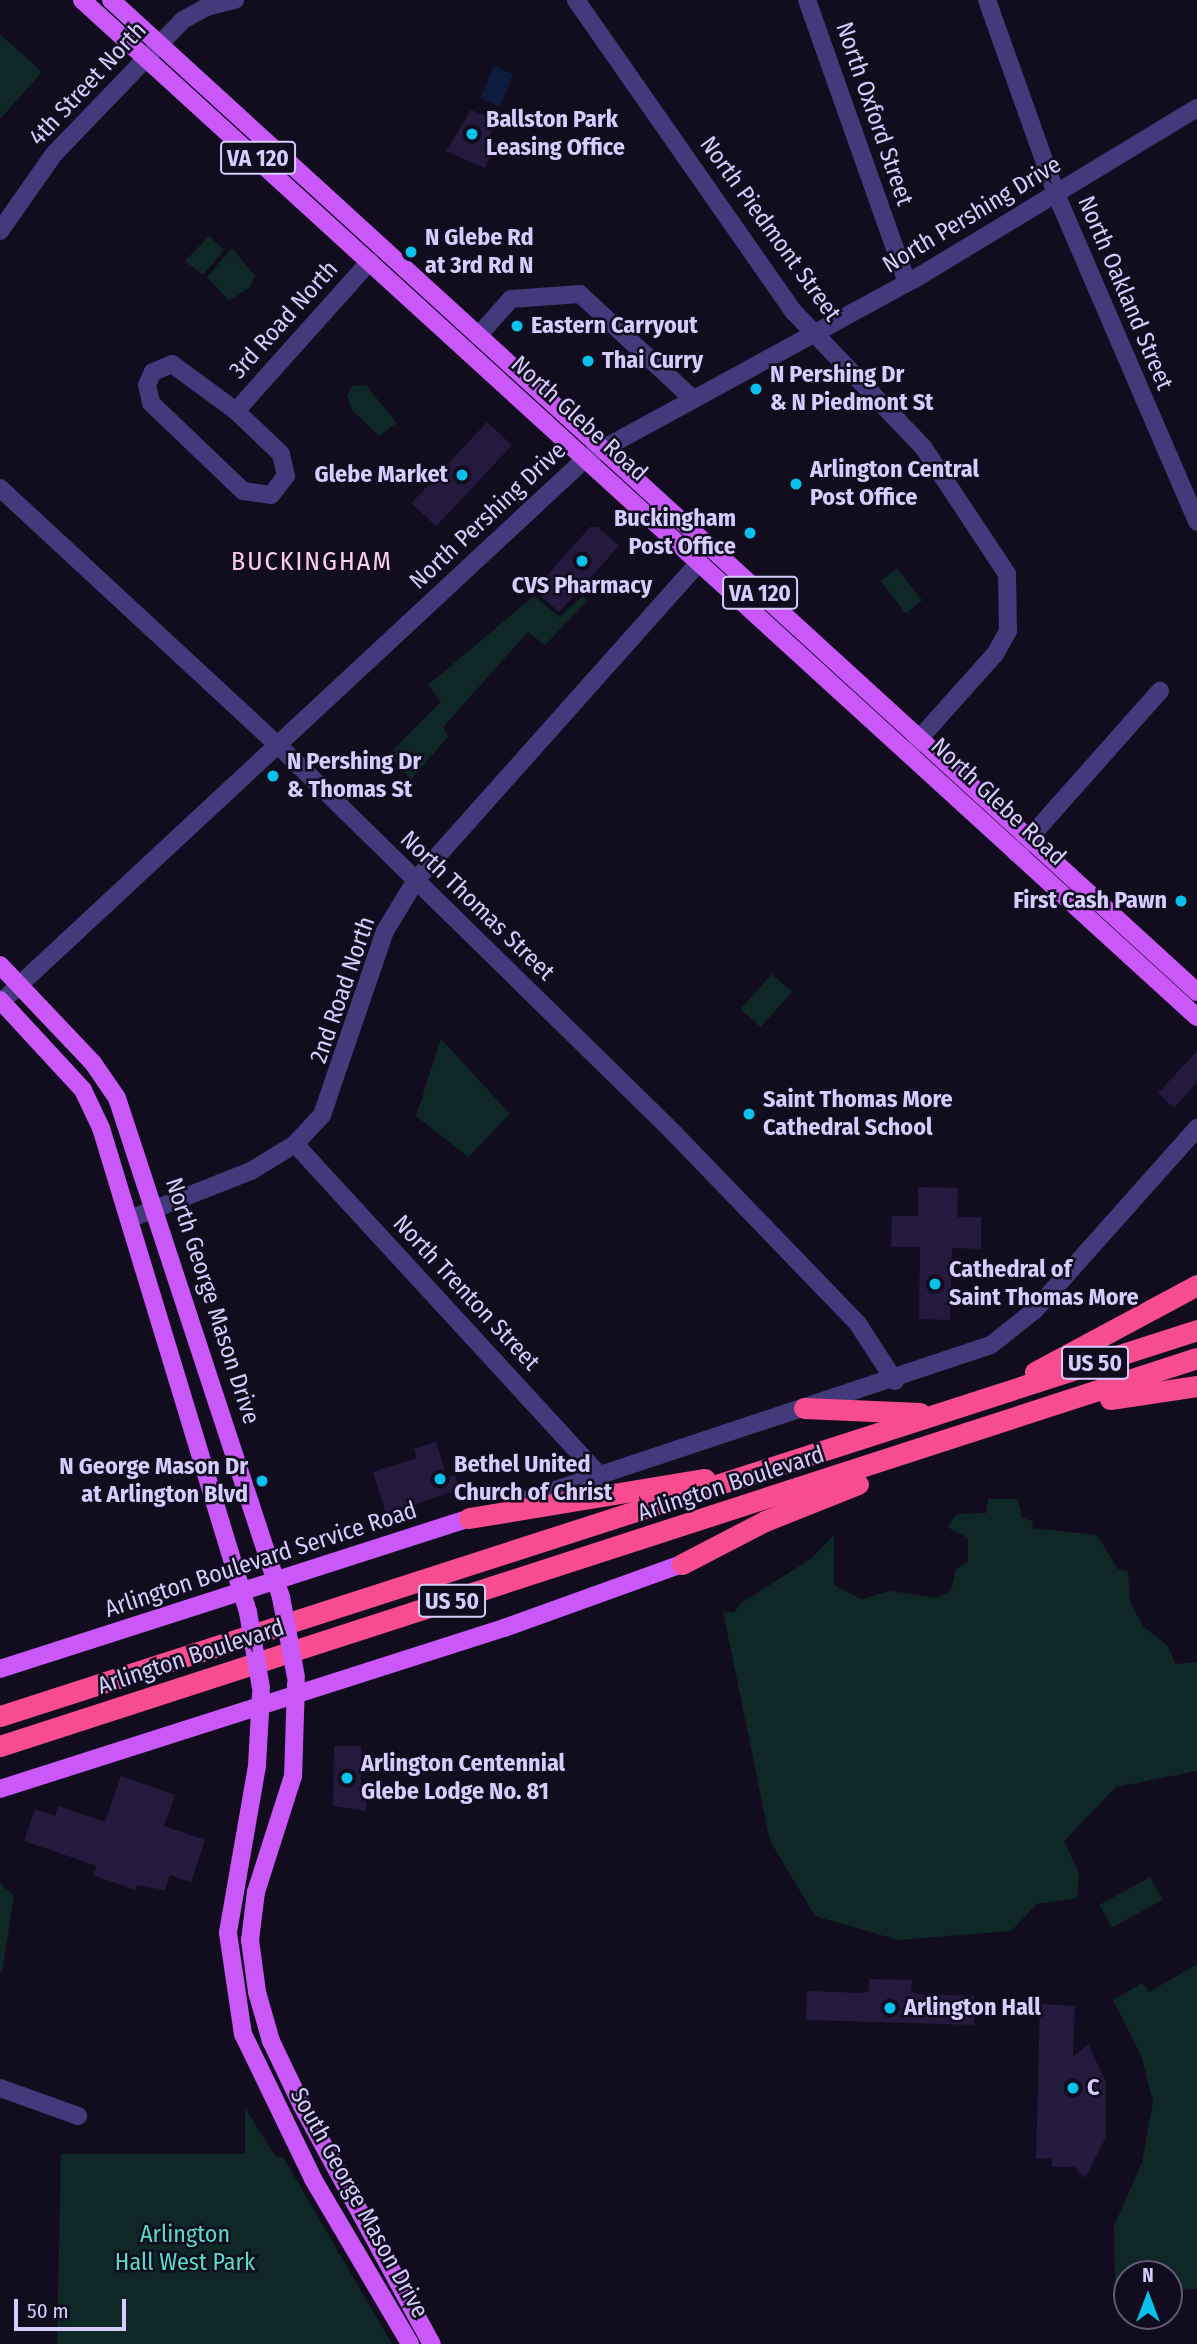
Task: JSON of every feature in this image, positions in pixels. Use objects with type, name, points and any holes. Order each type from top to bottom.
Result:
[{"type":"highway","points":[[993,1395],[1197,1285]]},
{"type":"highway","name":"Arlington Boulevard","points":[[0,1716],[1197,1330]]},
{"type":"highway","name":"Arlington Boulevard","points":[[0,1746],[904,1456],[1015,1417],[1197,1359]]},
{"type":"highway","points":[[1015,1417],[1197,1386]]},
{"type":"highway","points":[[804,1408],[936,1413]]},
{"type":"highway","points":[[682,1564],[765,1521],[890,1472],[904,1456]]},
{"type":"highway","points":[[469,1518],[762,1471]]},
{"type":"main road","name":"North Glebe Road","points":[[82,0],[376,254]]},
{"type":"main road","name":"North Glebe Road","points":[[111,0],[376,254],[914,745],[1016,853],[1197,1017]]},
{"type":"main road","name":"North Glebe Road","points":[[593,453],[699,562],[1029,839],[1197,992]]},
{"type":"main road","name":"North George Mason Drive","points":[[0,965],[21,985],[117,1098],[156,1208],[278,1590],[297,1685]]},
{"type":"main road","name":"North George Mason Drive","points":[[0,1002],[83,1090],[132,1218],[243,1592]]},
{"type":"main road","name":"Arlington Boulevard Service Road","points":[[0,1669],[243,1592],[278,1590],[469,1518]]},
{"type":"main road","points":[[0,1790],[261,1696],[527,1620],[682,1564]]},
{"type":"main road","name":"South George Mason Drive","points":[[243,1592],[261,1696],[258,1760],[228,1933],[243,2034],[313,2179],[410,2344]]},
{"type":"main road","name":"South George Mason Drive","points":[[297,1685],[293,1776],[256,1892],[250,1940],[257,1992],[271,2040],[302,2106],[432,2344]]},
{"type":"street","name":"4th Street North","points":[[0,231],[54,154],[159,44],[206,7],[235,0]]},
{"type":"street","name":"North Piedmont Street","points":[[576,0],[814,334],[923,447],[1007,574],[1008,631],[914,745]]},
{"type":"street","name":"North Oxford Street","points":[[807,0],[907,283]]},
{"type":"street","name":"North Oakland Street","points":[[988,0],[1056,194],[1197,522]]},
{"type":"street","name":"North Pershing Drive","points":[[0,1002],[593,453],[907,283],[1197,108]]},
{"type":"street","name":"3rd Road North","points":[[236,411],[376,254]]},
{"type":"street","points":[[472,343],[511,299],[580,294],[693,400]]},
{"type":"street","name":"3rd Road North","points":[[172,364],[236,411],[281,454],[286,477],[271,495],[243,491],[152,403],[147,384],[153,372],[172,364]]},
{"type":"street","name":"North Thomas Street","points":[[0,488],[278,745],[816,1278],[871,1339],[895,1381]]},
{"type":"street","name":"2nd Road North","points":[[132,1218],[251,1171],[295,1144],[322,1115],[336,1086],[385,930],[416,880],[699,562]]},
{"type":"street","points":[[1016,853],[1160,691]]},
{"type":"street","name":"Arlington Boulevard Service Road","points":[[469,1518],[964,1357],[1015,1328],[1197,1128]]},
{"type":"street","name":"North Trenton Street","points":[[295,1144],[600,1476]]},
{"type":"street","points":[[0,2088],[78,2116]]},
{"type":"green space","points":[[0,34],[42,72],[0,119]]},
{"type":"green space","points":[[209,236],[224,250],[203,275],[185,261]]},
{"type":"green space","points":[[232,248],[255,276],[250,287],[229,301],[207,277]]},
{"type":"green space","points":[[366,385],[397,423],[379,436],[352,410],[347,396],[352,386]]},
{"type":"green space","points":[[897,568],[922,600],[906,613],[880,581]]},
{"type":"green space","points":[[534,596],[560,617],[583,596],[588,600],[545,645],[528,632],[443,727],[448,737],[411,779],[388,755],[441,702],[428,685]]},
{"type":"green space","points":[[772,974],[792,992],[761,1027],[741,1009]]},
{"type":"green space","points":[[441,1039],[510,1114],[468,1157],[416,1116]]},
{"type":"green space","points":[[988,1499],[1018,1499],[1022,1518],[1033,1521],[1032,1528],[1097,1535],[1118,1569],[1128,1571],[1130,1602],[1143,1626],[1169,1647],[1175,1664],[1197,1662],[1197,1771],[1116,1787],[1064,1841],[1079,1873],[1077,1898],[1037,1904],[1011,1931],[898,1940],[815,1916],[770,1841],[723,1611],[734,1613],[741,1603],[812,1558],[834,1535],[834,1585],[861,1599],[891,1591],[937,1598],[951,1591],[956,1569],[968,1562],[968,1538],[947,1527],[957,1514],[986,1513]]},
{"type":"green space","points":[[1150,1877],[1163,1900],[1112,1928],[1099,1905]]},
{"type":"green space","points":[[0,1883],[14,1896],[2,1972],[0,1972]]},
{"type":"green space","points":[[1197,1964],[1197,2289],[1183,2290],[1183,2260],[1115,2260],[1114,2226],[1142,2162],[1153,2101],[1141,2055],[1113,2000],[1142,1983],[1149,1992]]},
{"type":"green space","name":"Arlington Hall West Park","points":[[245,2108],[276,2157],[283,2157],[392,2344],[57,2344],[61,2154],[245,2154]]},
{"type":"water","points":[[494,66],[513,74],[500,106],[480,98]]},
{"type":"building","name":"Ballston Park Leasing Office","points":[[471,110],[496,121],[488,140],[496,143],[485,168],[446,151]]},
{"type":"building","name":"Glebe Market","points":[[487,422],[512,445],[436,526],[411,503]]},
{"type":"building","name":"CVS Pharmacy","points":[[590,527],[598,527],[619,546],[559,612],[534,590]]},
{"type":"building","points":[[1197,1051],[1197,1082],[1174,1108],[1158,1093]]},
{"type":"building","name":"Cathedral of Saint Thomas More","points":[[918,1187],[958,1188],[957,1217],[981,1217],[981,1249],[952,1248],[950,1320],[919,1319],[920,1247],[891,1247],[892,1216],[918,1216]]},
{"type":"building","name":"Bethel United Church of Christ","points":[[436,1442],[447,1477],[455,1475],[460,1489],[386,1514],[373,1472],[417,1458],[414,1449]]},
{"type":"building","name":"Arlington Centennial Glebe Lodge No. 81","points":[[334,1746],[361,1746],[361,1798],[367,1799],[366,1811],[333,1806]]},
{"type":"building","points":[[121,1776],[175,1795],[164,1826],[205,1840],[191,1882],[170,1875],[165,1890],[136,1885],[135,1890],[93,1875],[97,1866],[24,1841],[35,1809],[55,1816],[58,1806],[105,1822]]},
{"type":"building","name":"Arlington Hall","points":[[869,1979],[912,1980],[911,1992],[919,1994],[974,1996],[974,2025],[806,2020],[807,1991],[862,1993],[869,1991]]},
{"type":"building","name":"C","points":[[1040,2004],[1075,2006],[1073,2057],[1088,2044],[1106,2082],[1106,2137],[1085,2178],[1075,2167],[1052,2167],[1052,2158],[1036,2159]]},
{"type":"place","name":"Ballston Park Leasing Office","points":[[472,134]]},
{"type":"place","name":"N Glebe Rd at 3rd Rd N","points":[[411,252]]},
{"type":"place","name":"Eastern Carryout","points":[[517,326]]},
{"type":"place","name":"Thai Curry","points":[[588,361]]},
{"type":"place","name":"N Pershing Dr & N Piedmont St","points":[[756,389]]},
{"type":"place","name":"Glebe Market","points":[[462,475]]},
{"type":"place","name":"Arlington Central Post Office","points":[[796,484]]},
{"type":"place","name":"Buckingham Post Office","points":[[750,533]]},
{"type":"place","name":"CVS Pharmacy","points":[[582,561]]},
{"type":"place","name":"N Pershing Dr & Thomas St","points":[[273,776]]},
{"type":"place","name":"First Cash Pawn","points":[[1181,901]]},
{"type":"place","name":"Saint Thomas More Cathedral School","points":[[749,1114]]},
{"type":"place","name":"Cathedral of Saint Thomas More","points":[[935,1284]]},
{"type":"place","name":"Bethel United Church of Christ","points":[[440,1479]]},
{"type":"place","name":"N George Mason Dr at Arlington Blvd","points":[[262,1481]]},
{"type":"place","name":"Arlington Centennial Glebe Lodge No. 81","points":[[347,1778]]},
{"type":"place","name":"Arlington Hall","points":[[890,2008]]},
{"type":"place","name":"C","points":[[1073,2088]]},
{"type":"district","name":"BUCKINGHAM","points":[[312,562]]}]
